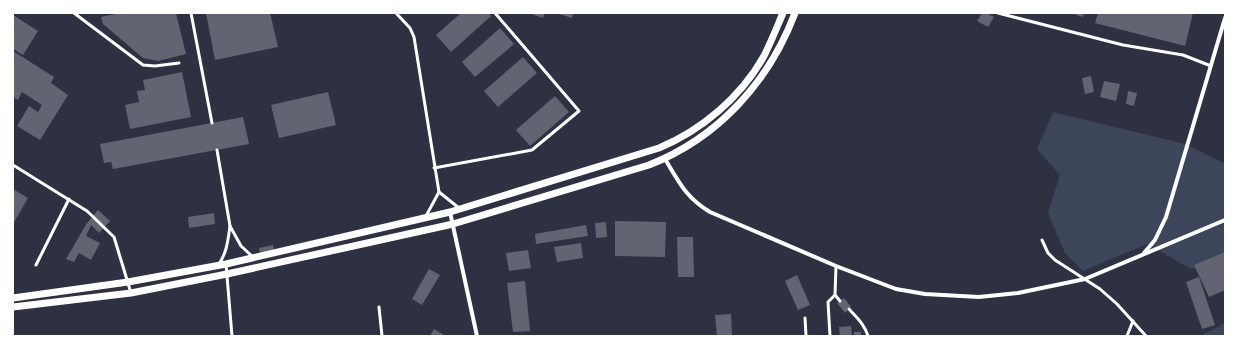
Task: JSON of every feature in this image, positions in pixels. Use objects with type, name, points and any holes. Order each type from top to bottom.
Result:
[{"type":"street","points":[[13,298],[128,282],[255,258],[450,212],[659,148],[679,139],[705,122],[738,92],[764,56],[782,13]]},
{"type":"street","points":[[13,307],[131,293],[228,274],[453,224],[665,159],[682,150],[710,131],[730,114],[760,78],[774,57],[795,13]]},
{"type":"street","points":[[1140,256],[1152,245],[1163,225],[1225,18]]},
{"type":"street","points":[[665,159],[684,191],[700,206],[836,266],[896,289],[910,292],[979,297],[1018,293],[1085,279],[1225,220]]},
{"type":"street","points":[[450,212],[478,336]]},
{"type":"lane","points":[[74,13],[143,65],[155,66],[179,63]]},
{"type":"lane","points":[[191,13],[212,123]]},
{"type":"lane","points":[[396,13],[410,28],[414,37],[439,192],[460,209]]},
{"type":"lane","points":[[434,168],[532,150],[578,111],[495,13]]},
{"type":"lane","points":[[998,13],[1123,45],[1183,55],[1211,66]]},
{"type":"lane","points":[[659,148],[665,159]]},
{"type":"lane","points":[[217,150],[230,226],[241,246],[255,258]]},
{"type":"lane","points":[[13,165],[87,211],[114,237],[131,293]]},
{"type":"lane","points":[[425,218],[439,192]]},
{"type":"lane","points":[[36,266],[69,199]]},
{"type":"lane","points":[[218,266],[225,256],[230,226]]},
{"type":"lane","points":[[1042,240],[1048,253],[1055,260],[1100,288],[1134,321],[1146,336]]},
{"type":"lane","points":[[226,264],[232,336]]},
{"type":"lane","points":[[836,266],[835,295],[840,301]]},
{"type":"lane","points":[[830,336],[828,302],[835,295]]},
{"type":"lane","points":[[379,307],[382,336]]},
{"type":"lane","points":[[849,310],[862,323],[868,336]]},
{"type":"lane","points":[[805,318],[806,336]]},
{"type":"lane","points":[[1127,336],[1134,321]]},
{"type":"shaded area","points":[[1053,112],[1185,144],[1223,163],[1225,161],[1225,258],[1191,269],[1147,244],[1083,271],[1065,253],[1048,213],[1060,175],[1037,149]]},
{"type":"shaded area","points":[[1225,323],[1225,336],[1200,336]]},
{"type":"building","points":[[120,13],[176,13],[186,54],[158,61],[143,58],[103,24],[101,17]]},
{"type":"building","points":[[206,13],[270,13],[278,47],[215,60]]},
{"type":"building","points":[[461,13],[488,13],[491,16],[451,52],[436,35]]},
{"type":"building","points":[[529,13],[545,13],[543,18]]},
{"type":"building","points":[[556,13],[573,13],[572,18]]},
{"type":"building","points":[[982,13],[986,13],[994,17],[988,27],[977,21]]},
{"type":"building","points":[[1070,13],[1084,13],[1083,17]]},
{"type":"building","points":[[1098,13],[1193,13],[1185,46],[1095,23]]},
{"type":"building","points":[[13,15],[38,31],[23,55],[13,49]]},
{"type":"building","points":[[500,28],[514,44],[475,77],[462,62]]},
{"type":"building","points":[[13,51],[54,77],[51,83],[68,95],[40,140],[17,126],[29,106],[38,112],[42,105],[22,92],[18,100],[13,97]]},
{"type":"building","points":[[523,57],[537,73],[498,107],[484,91]]},
{"type":"building","points":[[182,72],[191,117],[130,129],[125,105],[139,102],[137,91],[145,90],[143,80]]},
{"type":"building","points":[[1091,76],[1094,92],[1085,94],[1082,78]]},
{"type":"building","points":[[1104,81],[1120,84],[1116,101],[1100,97]]},
{"type":"building","points":[[1128,91],[1137,93],[1134,106],[1126,104]]},
{"type":"building","points":[[328,92],[336,125],[279,138],[271,105]]},
{"type":"building","points":[[555,96],[569,112],[530,146],[516,130]]},
{"type":"building","points":[[243,117],[249,144],[113,169],[111,162],[104,163],[100,144]]},
{"type":"building","points":[[13,189],[28,198],[13,224]]},
{"type":"building","points":[[98,210],[110,221],[99,233],[91,225],[86,236],[100,243],[91,260],[79,253],[74,262],[66,259],[87,223]]},
{"type":"building","points":[[214,213],[215,224],[189,228],[188,217]]},
{"type":"building","points":[[615,221],[666,222],[665,257],[615,256]]},
{"type":"building","points":[[606,222],[607,237],[596,238],[595,223]]},
{"type":"building","points":[[586,225],[588,236],[536,244],[535,234]]},
{"type":"building","points":[[677,237],[693,237],[694,277],[678,277]]},
{"type":"building","points":[[581,243],[583,258],[557,262],[554,247]]},
{"type":"building","points":[[273,245],[274,250],[260,253],[259,248]]},
{"type":"building","points":[[528,250],[531,268],[509,271],[506,253]]},
{"type":"building","points":[[1225,252],[1225,290],[1209,297],[1194,265]]},
{"type":"building","points":[[429,269],[440,275],[422,305],[412,299]]},
{"type":"building","points":[[797,275],[810,305],[798,310],[785,281]]},
{"type":"building","points":[[1199,277],[1215,325],[1202,329],[1186,282]]},
{"type":"building","points":[[525,281],[530,331],[513,332],[507,283]]},
{"type":"building","points":[[844,298],[851,307],[845,313],[837,303]]},
{"type":"building","points":[[731,314],[732,336],[717,336],[715,315]]},
{"type":"building","points":[[851,326],[852,336],[840,336],[839,327]]},
{"type":"building","points":[[434,329],[446,336],[430,336]]},
{"type":"building","points":[[854,332],[861,332],[861,336],[854,336]]}]
